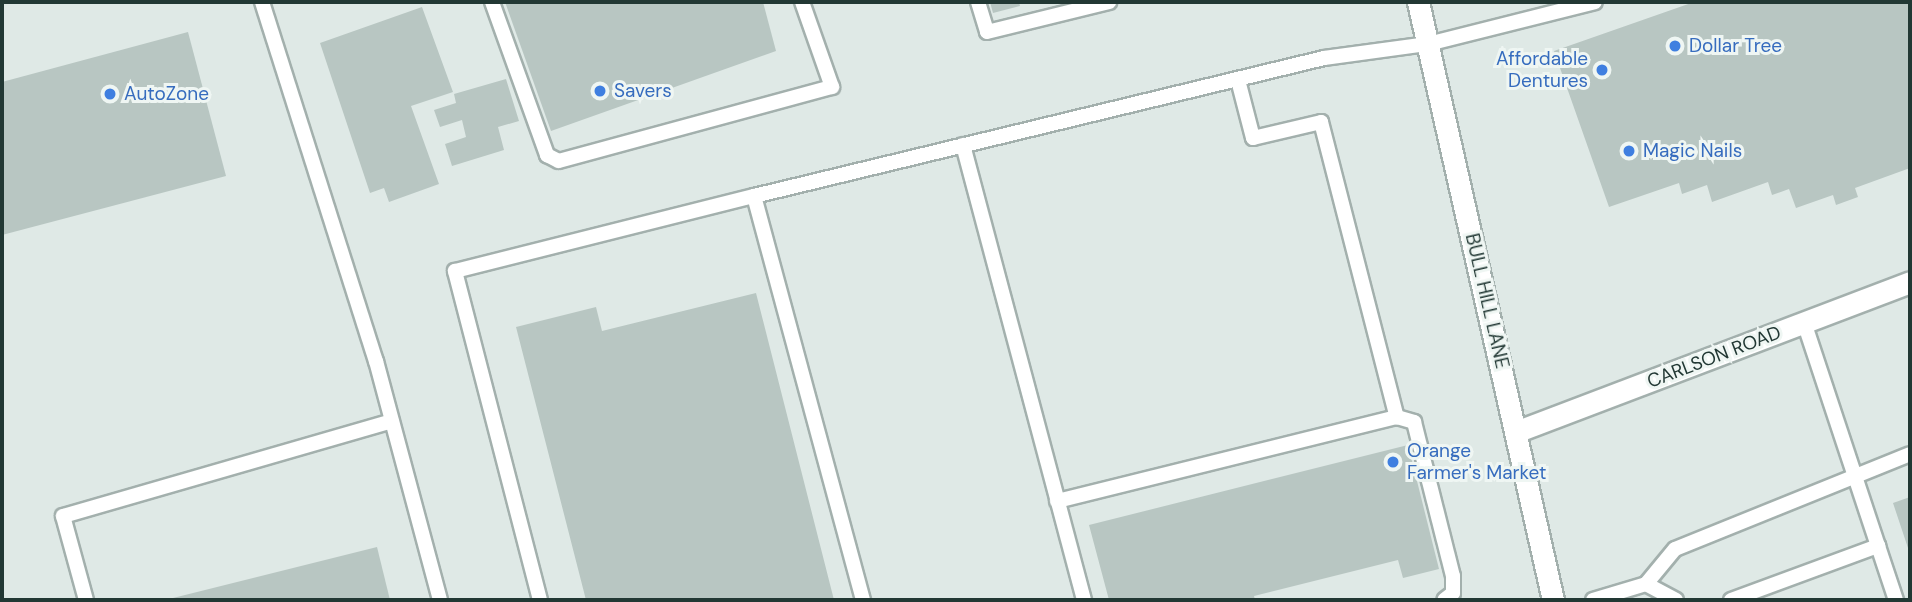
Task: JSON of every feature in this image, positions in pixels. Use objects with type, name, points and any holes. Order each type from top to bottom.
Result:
[{"type":"main road","name":"BULL HILL LANE","points":[[1418,2],[1518,431],[1553,600]]},
{"type":"main road","name":"CARLSON ROAD","points":[[1518,431],[1910,282]]},
{"type":"lane","points":[[262,2],[392,421],[440,600]]},
{"type":"lane","points":[[492,2],[547,155],[559,161],[832,87],[802,2]]},
{"type":"lane","points":[[978,2],[987,32],[1108,2]]},
{"type":"lane","points":[[1042,2],[1047,17]]},
{"type":"lane","points":[[540,600],[455,271],[1324,58],[1428,44],[1595,2]]},
{"type":"lane","points":[[1238,80],[1253,138],[1321,122],[1397,417]]},
{"type":"lane","points":[[963,145],[1084,600]]},
{"type":"lane","points":[[754,196],[863,600]]},
{"type":"lane","points":[[1804,323],[1857,474],[1896,600]]},
{"type":"lane","points":[[1057,501],[1397,417],[1414,422],[1418,435],[1453,576],[1453,593],[1444,600]]},
{"type":"lane","points":[[86,600],[63,516],[392,421]]},
{"type":"lane","points":[[1593,600],[1646,584],[1675,549],[1910,454]]},
{"type":"lane","points":[[1731,600],[1878,546]]},
{"type":"lane","points":[[1646,584],[1676,600]]},
{"type":"building","name":"Savers","points":[[505,2],[763,2],[776,51],[551,131]]},
{"type":"building","points":[[990,2],[1019,2],[1020,6],[993,13]]},
{"type":"building","points":[[1694,2],[1910,2],[1910,168],[1855,188],[1858,197],[1836,205],[1833,195],[1796,208],[1789,189],[1772,195],[1768,182],[1712,202],[1707,185],[1682,194],[1679,183],[1609,207],[1554,51]]},
{"type":"building","points":[[422,7],[453,92],[411,106],[439,184],[389,202],[384,188],[370,193],[320,43]]},
{"type":"building","points":[[188,32],[226,176],[2,235],[2,82]]},
{"type":"building","points":[[506,79],[519,121],[498,127],[504,150],[452,166],[445,144],[466,137],[462,120],[440,127],[434,110],[456,103],[454,94]]},
{"type":"building","points":[[756,293],[834,600],[586,600],[516,327],[596,307],[602,331]]},
{"type":"building","points":[[1408,445],[1439,569],[1403,578],[1398,560],[1254,596],[1255,600],[1109,600],[1089,525]]},
{"type":"building","points":[[1910,497],[1910,554],[1893,503]]},
{"type":"building","points":[[377,547],[390,600],[169,600],[169,599]]},
{"type":"place","name":"Dollar Tree","points":[[1675,46]]},
{"type":"place","name":"Affordable Dentures","points":[[1602,70]]},
{"type":"place","name":"Savers","points":[[600,91]]},
{"type":"place","name":"AutoZone","points":[[110,94]]},
{"type":"place","name":"Magic Nails","points":[[1629,151]]},
{"type":"place","name":"Orange Farmer's Market","points":[[1393,462]]}]
